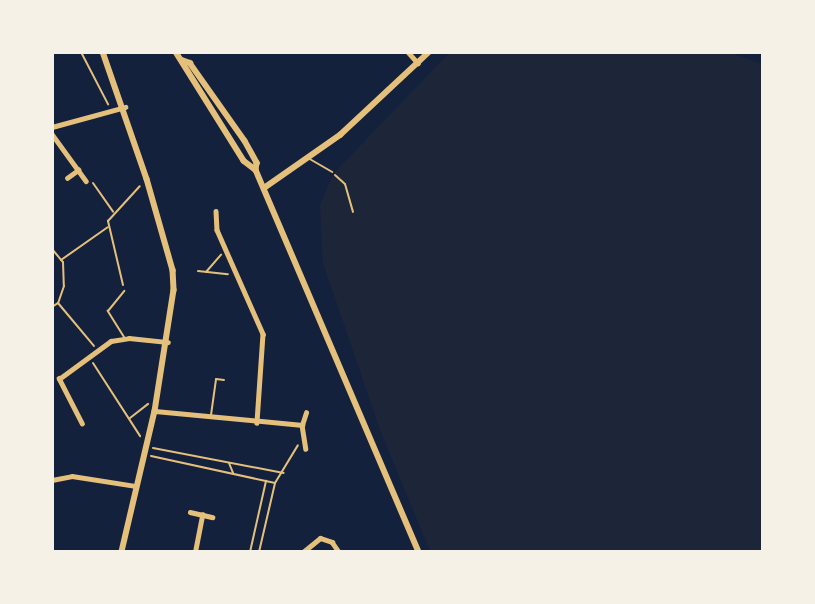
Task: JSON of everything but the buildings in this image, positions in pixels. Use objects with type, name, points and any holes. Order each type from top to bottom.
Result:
[{"type":"street","points":[[103,52],[125,107],[173,270],[168,342],[155,411],[122,552]]},
{"type":"street","points":[[176,52],[244,161],[256,170],[419,552]]},
{"type":"street","points":[[408,52],[418,63]]},
{"type":"street","points":[[264,188],[308,158],[429,52]]},
{"type":"street","points":[[182,60],[190,63],[243,137],[257,163],[256,170]]},
{"type":"street","points":[[52,127],[125,107]]},
{"type":"street","points":[[52,134],[86,181]]},
{"type":"street","points":[[67,178],[78,170]]},
{"type":"street","points":[[216,211],[217,230],[263,334],[256,422]]},
{"type":"street","points":[[82,424],[59,379],[98,350],[125,338],[168,342]]},
{"type":"street","points":[[155,411],[302,425]]},
{"type":"street","points":[[306,413],[302,425],[302,439],[306,450]]},
{"type":"street","points":[[52,480],[72,476],[136,486]]},
{"type":"street","points":[[190,512],[212,517]]},
{"type":"street","points":[[195,552],[202,515]]},
{"type":"street","points":[[303,552],[320,538],[332,542],[339,552]]},
{"type":"lane","points":[[308,158],[332,172]]},
{"type":"lane","points":[[124,291],[108,311],[125,338]]},
{"type":"lane","points":[[211,417],[216,379],[224,380]]},
{"type":"path","points":[[80,52],[112,111]]},
{"type":"path","points":[[332,172],[345,184],[353,212]]},
{"type":"path","points":[[86,181],[113,212]]},
{"type":"path","points":[[124,291],[108,227],[113,212],[140,186]]},
{"type":"path","points":[[61,260],[108,227]]},
{"type":"path","points":[[52,250],[61,260],[64,286],[58,303],[52,307]]},
{"type":"path","points":[[206,272],[228,252]]},
{"type":"path","points":[[198,271],[238,275]]},
{"type":"path","points":[[58,303],[98,350]]},
{"type":"path","points":[[88,357],[130,418],[146,446],[284,473]]},
{"type":"path","points":[[130,418],[158,397]]},
{"type":"path","points":[[259,552],[275,483],[284,473],[302,439]]},
{"type":"path","points":[[144,454],[275,483]]},
{"type":"path","points":[[230,463],[233,473]]},
{"type":"path","points":[[250,552],[266,481]]},
{"type":"shaded area","points":[[728,52],[762,64],[762,551],[430,551],[380,430],[323,263],[320,205],[333,174],[449,53]]}]
